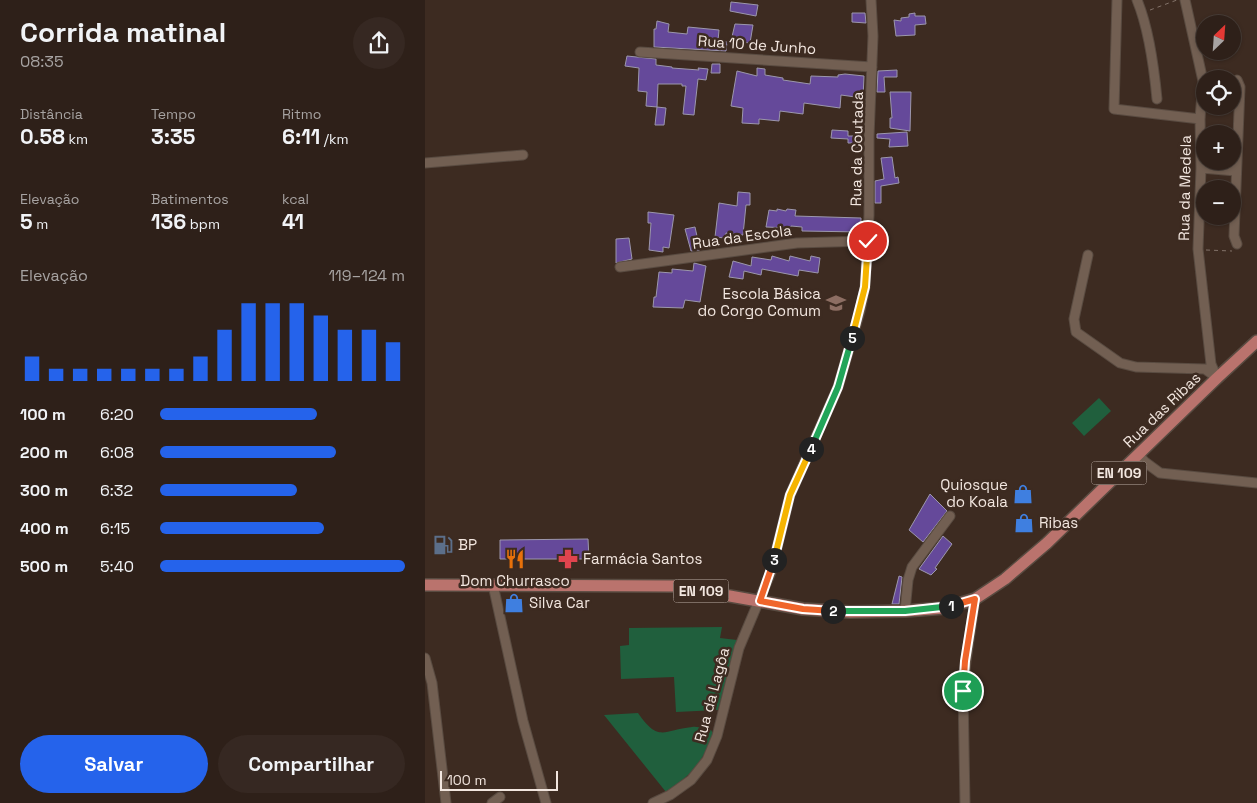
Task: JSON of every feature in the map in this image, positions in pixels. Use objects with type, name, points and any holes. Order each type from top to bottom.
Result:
[{"type":"main road","name":"Rua das Ribas","points":[[975,599],[1005,578],[1047,543],[1257,341]]},
{"type":"main road","name":"EN 109","points":[[425,585],[674,586],[803,609],[849,612],[945,608],[975,599]]},
{"type":"street","name":"Rua da Coutada","points":[[790,495],[838,387],[865,287],[870,185],[869,137],[873,36],[871,0]]},
{"type":"street","points":[[1137,0],[1143,13],[1157,99]]},
{"type":"street","name":"Rua da Medela","points":[[1185,0],[1203,81],[1200,125]]},
{"type":"street","points":[[1118,1],[1114,108],[1200,119]]},
{"type":"street","name":"Rua 10 de Junho","points":[[640,52],[872,67]]},
{"type":"street","points":[[1237,244],[1234,236],[1239,115]]},
{"type":"street","points":[[425,163],[523,155]]},
{"type":"street","name":"Rua da Medela","points":[[1201,170],[1198,249],[1211,364],[1217,378]]},
{"type":"street","points":[[1224,170],[1236,171]]},
{"type":"street","name":"Rua da Escola","points":[[620,267],[797,243],[868,241]]},
{"type":"street","points":[[1088,255],[1074,319],[1076,332],[1120,363],[1136,367],[1205,369],[1217,378]]},
{"type":"street","points":[[1138,454],[1160,473],[1257,483]]},
{"type":"street","name":"Rua da Lagôa","points":[[653,803],[670,796],[691,780],[707,760],[717,736],[739,648],[771,572],[790,495]]},
{"type":"street","points":[[905,611],[908,580],[912,567],[949,516]]},
{"type":"street","points":[[493,585],[523,721],[546,803]]},
{"type":"street","points":[[965,803],[963,691],[965,661],[975,599]]},
{"type":"street","points":[[425,658],[432,683],[445,803]]},
{"type":"street","points":[[491,803],[500,797]]},
{"type":"path","points":[[1143,13],[1177,0]]},
{"type":"path","points":[[1198,249],[1232,251],[1237,244]]},
{"type":"green space","points":[[1099,398],[1111,411],[1084,436],[1072,423]]},
{"type":"green space","points":[[722,627],[720,638],[737,640],[718,710],[676,712],[674,677],[621,679],[620,646],[629,645],[629,628]]},
{"type":"green space","points":[[638,713],[651,728],[657,731],[668,732],[682,728],[697,727],[711,730],[714,735],[695,768],[683,780],[666,792],[604,715]]},
{"type":"building","points":[[731,2],[758,5],[756,16],[730,11]]},
{"type":"building","points":[[852,13],[865,13],[866,23],[852,22]]},
{"type":"building","points":[[915,13],[915,16],[925,16],[926,24],[915,25],[915,35],[896,36],[894,20],[901,21],[901,18],[909,17],[909,14]]},
{"type":"building","points":[[657,21],[669,24],[668,32],[687,34],[688,27],[719,30],[718,41],[727,42],[726,51],[654,47],[654,29],[656,29]]},
{"type":"building","points":[[735,24],[753,25],[750,43],[731,41]]},
{"type":"building","points":[[627,56],[656,59],[656,65],[672,68],[708,69],[706,80],[698,79],[694,115],[683,114],[686,86],[682,86],[682,84],[658,84],[657,107],[646,106],[647,92],[638,91],[639,68],[625,66]]},
{"type":"building","points":[[712,64],[720,64],[720,73],[711,73]]},
{"type":"building","points":[[757,68],[765,69],[765,75],[810,84],[811,76],[838,77],[838,75],[845,74],[864,76],[863,98],[841,95],[840,108],[804,103],[803,114],[780,111],[779,121],[759,119],[759,124],[742,123],[743,108],[731,106],[737,71],[757,76]]},
{"type":"building","points":[[897,70],[897,77],[884,77],[885,92],[877,92],[878,71]]},
{"type":"building","points":[[890,92],[911,92],[910,131],[890,128],[890,118],[892,118]]},
{"type":"building","points":[[657,107],[666,108],[664,125],[655,125]]},
{"type":"building","points":[[832,130],[848,131],[848,136],[861,136],[862,147],[853,148],[852,143],[848,143],[848,139],[831,138]]},
{"type":"building","points":[[907,132],[908,146],[889,147],[890,139],[877,138],[877,134]]},
{"type":"building","points":[[892,157],[895,178],[898,177],[899,183],[881,186],[881,203],[875,203],[875,181],[884,179],[881,158]]},
{"type":"building","points":[[738,192],[750,193],[750,205],[746,205],[743,235],[726,233],[725,238],[715,237],[719,203],[737,206]]},
{"type":"building","points":[[777,209],[786,211],[787,209],[796,210],[795,216],[861,218],[861,232],[802,231],[802,227],[791,226],[790,228],[766,227],[769,210],[777,211]]},
{"type":"building","points":[[648,212],[674,215],[669,248],[663,247],[663,252],[649,250],[651,223],[648,223]]},
{"type":"building","points":[[695,227],[700,250],[691,251],[685,229]]},
{"type":"building","points":[[629,238],[632,259],[616,263],[616,239]]},
{"type":"building","points":[[772,256],[789,261],[790,256],[810,261],[811,256],[820,258],[818,273],[799,270],[798,276],[762,269],[761,275],[744,271],[743,279],[729,277],[733,261],[751,266],[752,257],[771,260]]},
{"type":"building","points":[[694,263],[706,266],[700,302],[685,300],[683,308],[653,307],[659,272],[672,273],[672,269],[693,271]]},
{"type":"building","points":[[930,494],[947,511],[923,542],[909,530]]},
{"type":"building","points":[[943,536],[952,544],[935,568],[937,569],[931,575],[919,569]]},
{"type":"building","points":[[588,539],[589,559],[500,559],[500,540]]},
{"type":"building","points":[[899,576],[902,577],[899,604],[892,604]]},
{"type":"place","name":"Escola Básica do Corgo Comum","points":[[836,303]]},
{"type":"place","name":"Quiosque do Koala","points":[[1023,494]]},
{"type":"place","name":"Ribas","points":[[1024,523]]},
{"type":"place","name":"BP","points":[[443,545]]},
{"type":"place","name":"Dom Churrasco","points":[[515,559]]},
{"type":"place","name":"Farmácia Santos","points":[[568,559]]},
{"type":"place","name":"Silva Car","points":[[514,603]]},
{"type":"route","points":[[868,241],[865,287],[838,387],[790,495],[771,572],[760,601],[803,609],[849,612],[945,608],[975,599],[965,661],[963,691]]}]
